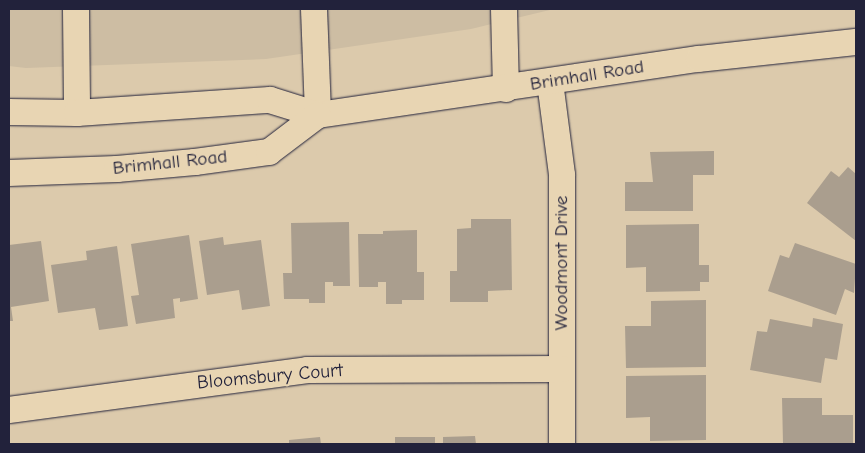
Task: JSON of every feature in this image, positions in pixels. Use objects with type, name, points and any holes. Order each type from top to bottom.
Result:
[{"type":"street","points":[[76,9],[77,112]]},
{"type":"street","points":[[314,9],[318,115]]},
{"type":"street","points":[[504,9],[506,89]]},
{"type":"street","name":"Brimhall Road","points":[[9,112],[77,112],[270,100],[318,115],[506,89],[699,59],[856,42]]},
{"type":"street","name":"Woodmont Drive","points":[[550,82],[562,176],[562,444]]},
{"type":"street","name":"Brimhall Road","points":[[9,173],[117,169],[195,162],[269,152],[318,115]]},
{"type":"street","name":"Bloomsbury Court","points":[[9,410],[307,370],[562,369]]},
{"type":"shaded area","points":[[9,9],[554,9],[471,29],[266,59],[26,68],[9,66]]},
{"type":"building","points":[[714,151],[714,175],[693,175],[693,211],[625,211],[625,182],[653,182],[650,152]]},
{"type":"building","points":[[848,167],[856,174],[856,241],[807,203],[831,171],[839,177]]},
{"type":"building","points":[[471,219],[511,219],[512,290],[488,291],[488,302],[450,302],[450,271],[457,271],[457,229],[471,228]]},
{"type":"building","points":[[349,222],[350,286],[333,286],[333,282],[325,282],[325,303],[309,303],[309,299],[284,299],[283,273],[292,273],[291,223]]},
{"type":"building","points":[[699,224],[699,265],[709,265],[709,282],[700,282],[700,291],[646,292],[646,267],[626,268],[626,225]]},
{"type":"building","points":[[417,230],[417,272],[424,272],[424,300],[402,300],[402,304],[386,304],[386,282],[378,282],[378,287],[359,287],[358,234],[383,234],[383,231]]},
{"type":"building","points":[[189,235],[198,299],[180,302],[180,298],[173,299],[175,318],[136,324],[131,296],[139,295],[131,244]]},
{"type":"building","points":[[223,237],[224,245],[261,240],[270,306],[242,310],[239,290],[207,295],[199,241]]},
{"type":"building","points":[[41,241],[49,301],[11,307],[13,321],[9,321],[9,245]]},
{"type":"building","points":[[795,243],[856,264],[854,293],[845,289],[836,315],[768,291],[780,255],[789,258]]},
{"type":"building","points":[[117,246],[128,326],[99,330],[95,308],[58,313],[51,265],[87,260],[86,251]]},
{"type":"building","points":[[706,300],[706,367],[626,368],[625,326],[651,326],[651,301]]},
{"type":"building","points":[[813,318],[843,324],[837,360],[825,358],[821,383],[750,370],[757,331],[767,332],[770,319],[812,327]]},
{"type":"building","points":[[706,375],[706,440],[650,441],[650,417],[626,418],[626,376]]},
{"type":"building","points":[[782,398],[822,398],[822,415],[853,415],[853,444],[783,444]]},
{"type":"building","points":[[475,436],[476,444],[443,444],[443,437]]},
{"type":"building","points":[[320,437],[321,444],[289,444],[289,440]]},
{"type":"building","points":[[395,437],[435,437],[435,444],[395,444]]}]
